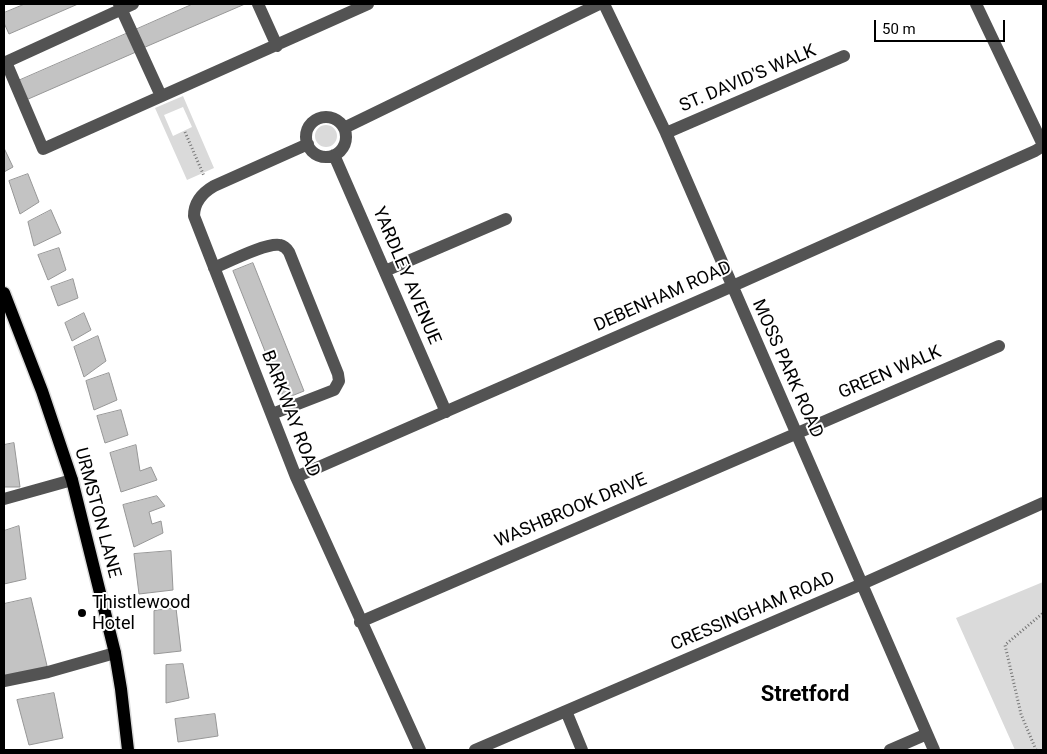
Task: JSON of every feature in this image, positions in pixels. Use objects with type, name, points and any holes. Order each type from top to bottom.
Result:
[{"type":"main road","name":"URMSTON LANE","points":[[4,293],[8,315],[42,391],[72,480],[115,653],[128,750]]},
{"type":"street","points":[[258,4],[277,46]]},
{"type":"street","points":[[162,96],[125,6],[5,62],[43,150],[368,4]]},
{"type":"street","points":[[344,128],[599,4]]},
{"type":"street","name":"MOSS PARK ROAD","points":[[604,4],[666,134],[934,750]]},
{"type":"street","points":[[976,4],[1043,145]]},
{"type":"street","name":"ST. DAVID'S WALK","points":[[666,134],[844,56]]},
{"type":"street","points":[[322,117],[335,118],[344,128],[346,140],[344,147],[334,155],[316,154],[308,144],[307,131],[315,120],[322,117]]},
{"type":"street","name":"BARKWAY ROAD","points":[[308,144],[210,188],[201,196],[196,204],[194,216],[296,478],[420,750]]},
{"type":"street","name":"DEBENHAM ROAD","points":[[296,478],[1035,151],[1043,145]]},
{"type":"street","name":"YARDLEY AVENUE","points":[[334,155],[446,412]]},
{"type":"street","points":[[385,271],[506,219]]},
{"type":"street","points":[[214,268],[266,246],[275,244],[285,246],[338,374],[339,381],[334,390],[272,414]]},
{"type":"street","name":"GREEN WALK","points":[[796,432],[999,346]]},
{"type":"street","name":"WASHBROOK DRIVE","points":[[360,622],[796,432]]},
{"type":"street","points":[[4,499],[72,480]]},
{"type":"street","name":"CRESSINGHAM ROAD","points":[[475,750],[862,584],[1043,503]]},
{"type":"street","points":[[4,681],[48,672],[115,653]]},
{"type":"street","points":[[566,711],[582,750]]},
{"type":"street","points":[[890,750],[927,734]]},
{"type":"path","points":[[185,132],[210,188]]},
{"type":"path","points":[[1036,750],[1021,714],[1005,645],[1043,613]]},
{"type":"shaded area","points":[[183,96],[214,168],[187,180],[155,108]],"holes":[[[183,107],[192,127],[173,136],[164,115]]]},
{"type":"shaded area","points":[[322,125],[330,125],[337,132],[337,140],[330,147],[322,147],[315,140],[315,132]]},
{"type":"shaded area","points":[[1043,582],[1043,750],[1015,750],[956,618]]},
{"type":"building","points":[[25,4],[78,4],[9,34],[4,23],[4,13]]},
{"type":"building","points":[[193,4],[245,4],[143,48],[135,30]]},
{"type":"building","points":[[128,33],[136,52],[26,100],[18,81]]},
{"type":"building","points":[[4,148],[13,167],[4,172]]},
{"type":"building","points":[[28,174],[39,202],[20,214],[9,181]]},
{"type":"building","points":[[51,210],[61,233],[34,246],[28,222]]},
{"type":"building","points":[[59,248],[66,270],[48,280],[38,255]]},
{"type":"building","points":[[253,263],[304,391],[284,399],[233,271]]},
{"type":"building","points":[[73,279],[78,298],[58,306],[51,287]]},
{"type":"building","points":[[84,313],[91,330],[72,341],[65,323]]},
{"type":"building","points":[[98,336],[106,361],[84,377],[74,347]]},
{"type":"building","points":[[109,373],[117,400],[94,410],[86,381]]},
{"type":"building","points":[[121,410],[128,435],[105,443],[97,416]]},
{"type":"building","points":[[14,443],[20,487],[4,487],[4,445]]},
{"type":"building","points":[[136,445],[140,471],[151,467],[157,480],[121,492],[110,453]]},
{"type":"building","points":[[157,496],[165,506],[149,512],[152,524],[161,521],[163,533],[134,547],[123,505]]},
{"type":"building","points":[[19,526],[26,579],[4,584],[4,531]]},
{"type":"building","points":[[171,551],[173,590],[139,594],[134,554]]},
{"type":"building","points":[[31,598],[48,670],[4,677],[4,604]]},
{"type":"building","points":[[176,608],[181,651],[154,654],[154,611]]},
{"type":"building","points":[[183,664],[189,698],[166,703],[166,665]]},
{"type":"building","points":[[54,693],[63,738],[29,745],[17,700]]},
{"type":"building","points":[[215,714],[218,736],[178,742],[175,719]]},
{"type":"place","name":"Thistlewood Hotel","points":[[82,613]]},
{"type":"district","name":"Stretford","points":[[805,695]]}]
